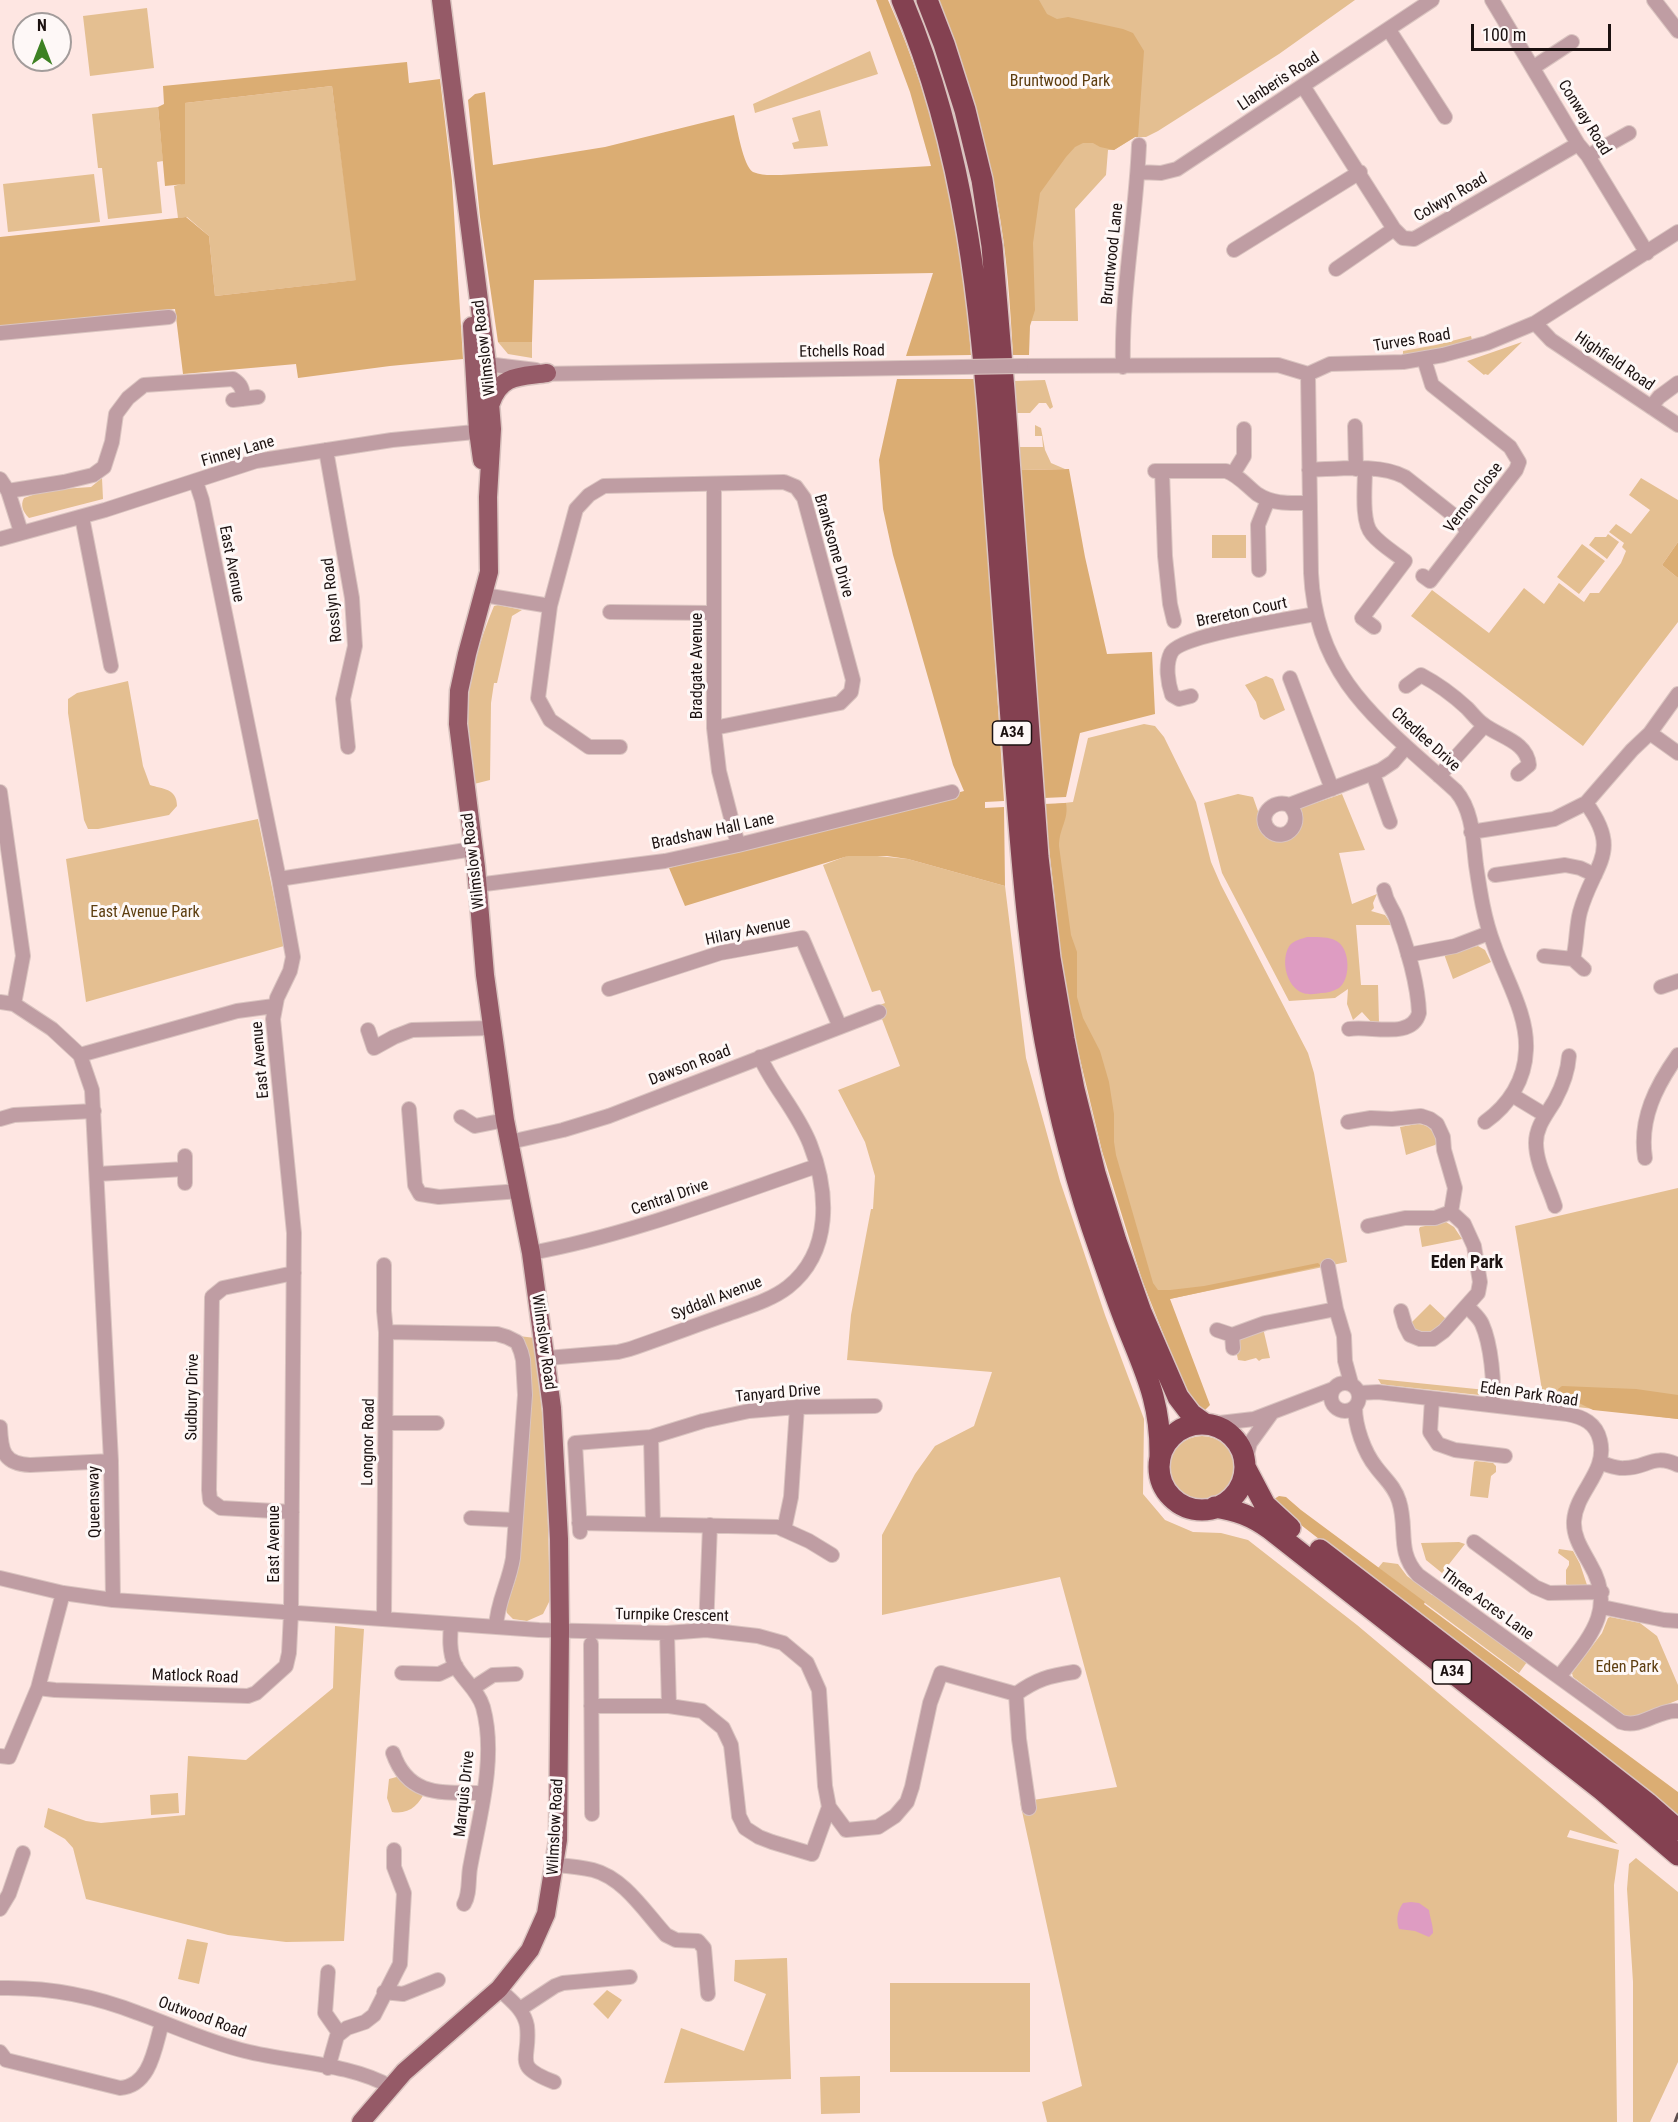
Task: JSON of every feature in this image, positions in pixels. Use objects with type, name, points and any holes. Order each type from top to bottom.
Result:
[{"type":"highway","name":"A34","points":[[902,0],[931,81],[947,137],[964,215],[976,291],[988,401],[1026,904],[1043,1031],[1066,1135],[1085,1205],[1123,1318],[1155,1399],[1160,1436],[1162,1484],[1174,1499],[1190,1508],[1231,1509],[1250,1516],[1270,1529],[1602,1790],[1678,1855]]},
{"type":"highway","name":"A34","points":[[927,0],[965,110],[982,180],[989,224],[1004,390],[1038,856],[1056,997],[1074,1089],[1104,1203],[1149,1330],[1178,1397],[1191,1414],[1222,1429],[1234,1438],[1242,1450],[1245,1465],[1265,1505],[1281,1522],[1393,1605],[1647,1803],[1678,1830]]},
{"type":"highway","points":[[1160,1457],[1164,1447],[1175,1433],[1186,1426],[1208,1424]]},
{"type":"highway","points":[[1215,1507],[1228,1500],[1238,1490],[1245,1465]]},
{"type":"main road","name":"Wilmslow Road","points":[[361,2122],[423,2054],[499,1989],[522,1961],[540,1931],[546,1914],[558,1840],[560,1630],[554,1444],[547,1358],[531,1253],[505,1120],[485,975],[477,885],[461,756],[458,702],[467,654],[484,594],[490,556],[481,370],[466,200],[441,0]]},
{"type":"main road","name":"Wilmslow Road","points":[[481,370],[491,403],[485,430]]},
{"type":"main road","points":[[491,403],[496,390],[513,378],[554,373]]},
{"type":"street","name":"Llanberis Road","points":[[1138,172],[1161,173],[1177,169],[1432,0]]},
{"type":"street","name":"Conway Road","points":[[1492,0],[1578,144],[1588,156],[1647,253]]},
{"type":"street","points":[[1654,0],[1678,30]]},
{"type":"street","points":[[1389,30],[1445,117]]},
{"type":"street","points":[[1534,67],[1572,42]]},
{"type":"street","name":"Colwyn Road","points":[[1303,86],[1402,238],[1414,239],[1578,144]]},
{"type":"street","points":[[1588,156],[1629,133]]},
{"type":"street","name":"Bruntwood Lane","points":[[1123,367],[1123,318],[1139,145]]},
{"type":"street","points":[[1234,250],[1360,172]]},
{"type":"street","points":[[1336,269],[1394,229]]},
{"type":"street","name":"Turves Road","points":[[1308,374],[1330,364],[1385,364],[1424,359],[1487,343],[1535,323],[1678,232]]},
{"type":"street","points":[[0,333],[169,317]]},
{"type":"street","name":"Highfield Road","points":[[1535,323],[1551,340],[1678,425]]},
{"type":"street","name":"Vernon Close","points":[[1424,359],[1432,385],[1510,447],[1519,462],[1516,470],[1427,581]]},
{"type":"street","points":[[1123,367],[1278,365],[1308,374]]},
{"type":"street","name":"Etchells Road","points":[[481,370],[554,373],[1021,366],[1123,367]]},
{"type":"street","name":"Chedlee Drive","points":[[1308,374],[1311,586],[1315,614],[1325,646],[1342,677],[1368,710],[1456,791],[1464,802],[1483,908],[1516,1003],[1525,1037],[1524,1067],[1512,1095],[1501,1110],[1485,1122]]},
{"type":"street","points":[[21,532],[4,485],[64,482],[93,476],[104,466],[112,442],[116,414],[128,398],[144,385],[233,379],[243,390],[238,400],[258,398]]},
{"type":"street","points":[[1651,407],[1659,397],[1678,383]]},
{"type":"street","points":[[1355,426],[1368,528],[1376,538],[1405,561],[1362,618],[1374,627]]},
{"type":"street","points":[[1233,474],[1244,456],[1244,429]]},
{"type":"street","name":"Finney Lane","points":[[0,539],[82,517],[256,461],[393,440],[485,430]]},
{"type":"street","name":"Rosslyn Road","points":[[327,450],[355,622],[355,646],[343,699],[348,747]]},
{"type":"street","points":[[1174,621],[1164,556],[1159,471],[1218,470],[1233,474],[1268,500],[1283,503],[1309,502]]},
{"type":"street","points":[[1309,470],[1388,470],[1405,477],[1462,522],[1467,532]]},
{"type":"street","name":"East Avenue","points":[[196,482],[202,500],[293,957],[290,971],[274,1006],[294,1233],[291,1613]]},
{"type":"street","name":"Branksome Drive","points":[[620,747],[589,747],[550,720],[538,698],[550,606],[576,509],[589,495],[604,486],[784,482],[796,488],[804,498],[853,680],[851,692],[840,703],[714,728]]},
{"type":"street","name":"Bradgate Avenue","points":[[714,484],[714,728],[719,771],[738,845]]},
{"type":"street","points":[[1259,570],[1258,525],[1268,500]]},
{"type":"street","points":[[82,517],[111,666]]},
{"type":"street","points":[[484,594],[550,606]]},
{"type":"street","points":[[610,612],[714,613]]},
{"type":"street","name":"Brereton Court","points":[[1191,696],[1179,699],[1172,695],[1168,678],[1170,655],[1175,648],[1217,633],[1315,614]]},
{"type":"street","points":[[1406,686],[1424,671],[1484,726],[1507,738],[1524,751],[1537,767],[1518,774]]},
{"type":"street","points":[[1290,678],[1332,789]]},
{"type":"street","points":[[1471,832],[1554,819],[1586,803],[1632,750],[1650,733],[1678,694]]},
{"type":"street","points":[[1439,776],[1484,726]]},
{"type":"street","points":[[1650,733],[1678,753]]},
{"type":"street","points":[[1289,805],[1388,767],[1406,747]]},
{"type":"street","points":[[1373,774],[1390,822]]},
{"type":"street","points":[[0,792],[23,956],[14,1004]]},
{"type":"street","name":"Bradshaw Hall Lane","points":[[477,885],[665,861],[952,792]]},
{"type":"street","points":[[1573,959],[1580,913],[1604,855],[1604,838],[1599,821],[1586,803]]},
{"type":"street","points":[[279,879],[473,849]]},
{"type":"street","points":[[1496,875],[1565,865],[1580,868],[1595,875]]},
{"type":"street","points":[[1349,1029],[1362,1026],[1372,1029],[1404,1028],[1418,1018],[1419,1007],[1408,955],[1395,915],[1386,903],[1384,890]]},
{"type":"street","points":[[1408,955],[1455,946],[1490,933]]},
{"type":"street","name":"Hilary Avenue","points":[[609,989],[720,953],[802,938],[840,1027]]},
{"type":"street","points":[[1544,956],[1573,959],[1584,969]]},
{"type":"street","points":[[1661,987],[1678,981]]},
{"type":"street","name":"Queensway","points":[[0,1002],[14,1004],[52,1029],[80,1055],[89,1080],[94,1111],[111,1461],[113,1600]]},
{"type":"street","points":[[80,1055],[237,1011],[274,1006]]},
{"type":"street","name":"Dawson Road","points":[[510,1142],[563,1130],[609,1116],[879,1012]]},
{"type":"street","points":[[368,1030],[374,1048],[412,1030],[493,1028]]},
{"type":"street","points":[[1555,1206],[1536,1146],[1545,1115],[1558,1094],[1565,1075],[1569,1053]]},
{"type":"street","points":[[1639,1152],[1652,1099],[1678,1054]]},
{"type":"street","name":"Syddall Avenue","points":[[547,1358],[630,1349],[765,1300],[787,1287],[801,1274],[818,1246],[824,1202],[818,1166],[804,1129],[787,1099],[768,1074],[760,1057]]},
{"type":"street","points":[[1512,1095],[1545,1115]]},
{"type":"street","points":[[409,1109],[415,1185],[420,1194],[439,1197],[520,1191]]},
{"type":"street","points":[[0,1119],[14,1115],[94,1111]]},
{"type":"street","points":[[1348,1122],[1363,1124],[1421,1116],[1437,1124],[1443,1137],[1444,1150],[1455,1188],[1451,1212]]},
{"type":"street","points":[[461,1117],[474,1132],[505,1120]]},
{"type":"street","name":"Central Drive","points":[[531,1253],[577,1245],[616,1234],[818,1166]]},
{"type":"street","points":[[97,1174],[185,1169]]},
{"type":"street","points":[[1376,1221],[1435,1218],[1451,1212]]},
{"type":"street","points":[[1399,1317],[1410,1335],[1420,1339],[1433,1339],[1444,1331],[1479,1290],[1477,1261],[1468,1230],[1451,1212]]},
{"type":"street","name":"Longnor Road","points":[[384,1264],[386,1332],[384,1619]]},
{"type":"street","points":[[1306,1400],[1348,1411],[1344,1336],[1328,1266]]},
{"type":"street","name":"Sudbury Drive","points":[[292,1512],[221,1508],[210,1500],[209,1490],[212,1297],[223,1288],[294,1273]]},
{"type":"street","points":[[1467,1306],[1480,1320],[1485,1333],[1494,1385],[1492,1405]]},
{"type":"street","points":[[1217,1330],[1233,1341],[1265,1323],[1336,1309]]},
{"type":"street","name":"Wilmslow Road","points":[[386,1332],[497,1334],[517,1342],[522,1352],[525,1395],[511,1572],[498,1607],[496,1627]]},
{"type":"street","name":"Eden Park Road","points":[[1208,1424],[1242,1422],[1271,1414],[1306,1400],[1347,1392],[1378,1392],[1567,1414],[1581,1418],[1593,1425],[1599,1435],[1602,1451],[1601,1463]]},
{"type":"street","points":[[1337,1408],[1330,1398],[1347,1392]]},
{"type":"street","name":"Three Acres Lane","points":[[1347,1392],[1371,1460],[1396,1492],[1402,1515],[1405,1553],[1414,1570],[1617,1720],[1626,1724],[1638,1723],[1671,1710],[1678,1711]]},
{"type":"street","points":[[1432,1399],[1430,1432],[1438,1444],[1455,1450],[1505,1456]]},
{"type":"street","name":"Tanyard Drive","points":[[653,1524],[579,1528],[575,1443],[651,1437],[703,1421],[749,1411],[797,1407],[875,1406]]},
{"type":"street","points":[[784,1530],[791,1497],[797,1407]]},
{"type":"street","name":"Three Acres Lane","points":[[1337,1408],[1358,1428]]},
{"type":"street","points":[[1245,1465],[1250,1443],[1271,1414]]},
{"type":"street","points":[[386,1423],[437,1423]]},
{"type":"street","points":[[0,1427],[3,1451],[9,1459],[18,1463],[30,1465],[111,1461]]},
{"type":"street","points":[[651,1437],[653,1524],[778,1527],[832,1555]]},
{"type":"street","points":[[1559,1677],[1593,1631],[1602,1607],[1602,1592],[1597,1576],[1581,1547],[1574,1526],[1577,1507],[1601,1463],[1623,1469],[1656,1460],[1670,1461],[1678,1465]]},
{"type":"street","points":[[471,1517],[515,1520]]},
{"type":"street","points":[[706,1630],[710,1526]]},
{"type":"street","points":[[1474,1542],[1491,1546],[1535,1587],[1545,1592],[1602,1592]]},
{"type":"street","points":[[0,1578],[63,1593],[113,1600],[560,1630]]},
{"type":"street","points":[[0,1756],[9,1757],[38,1688],[63,1593]]},
{"type":"street","points":[[1602,1607],[1678,1621]]},
{"type":"street","name":"Matlock Road","points":[[38,1688],[248,1696],[256,1693],[286,1666],[291,1613]]},
{"type":"street","name":"Marquis Drive","points":[[451,1624],[450,1645],[456,1666],[482,1704],[487,1759],[484,1793],[467,1898],[464,1904]]},
{"type":"street","name":"Turnpike Crescent","points":[[560,1630],[667,1633],[706,1630],[758,1636],[783,1643],[807,1663],[819,1690],[825,1786],[829,1807],[812,1854],[766,1840],[745,1828],[739,1816],[731,1745],[723,1728],[702,1711],[669,1706]]},
{"type":"street","points":[[591,1706],[669,1706],[667,1633]]},
{"type":"street","points":[[591,1644],[591,1814]]},
{"type":"street","points":[[402,1673],[439,1674],[456,1666]]},
{"type":"street","points":[[829,1807],[846,1830],[878,1827],[895,1816],[907,1802],[930,1703],[941,1673],[1016,1694],[1039,1679],[1074,1672]]},
{"type":"street","points":[[473,1688],[493,1675],[516,1674]]},
{"type":"street","points":[[1016,1694],[1019,1739],[1029,1808]]},
{"type":"street","points":[[393,1754],[404,1775],[426,1790],[484,1793]]},
{"type":"street","points":[[327,2068],[334,2039],[339,2033],[370,2019],[377,2010],[400,1964],[403,1889],[394,1867],[393,1850]]},
{"type":"street","points":[[0,1910],[9,1894],[23,1853]]},
{"type":"street","points":[[555,1865],[594,1870],[610,1877],[622,1886],[666,1935],[676,1940],[698,1941],[704,1948],[708,1994]]},
{"type":"street","points":[[327,1972],[325,2013],[339,2033]]},
{"type":"street","points":[[520,2009],[563,1983],[630,1977]]},
{"type":"street","points":[[384,1992],[410,1993],[439,1980]]},
{"type":"street","name":"Outwood Road","points":[[0,1988],[37,1989],[78,1996],[130,2010],[224,2046],[370,2076],[391,2087]]},
{"type":"street","points":[[499,1989],[520,2009],[527,2025],[525,2055],[529,2069],[554,2082]]},
{"type":"street","points":[[0,2052],[6,2060],[120,2088],[130,2087],[142,2078],[147,2070],[162,2023]]},
{"type":"green space","points":[[876,0],[888,0],[906,42],[934,129],[962,264],[971,355],[906,356],[933,273],[534,280],[532,342],[498,342],[480,217],[468,100],[475,94],[485,92],[493,165],[605,147],[734,115],[746,162],[749,168],[756,173],[781,175],[931,166],[910,92]]},
{"type":"green space","name":"Bruntwood Park","points":[[938,0],[1039,0],[1047,14],[1057,19],[1068,17],[1133,33],[1144,51],[1138,137],[1114,150],[1093,143],[1083,143],[1075,147],[1040,193],[1033,243],[1035,310],[1030,326],[1029,355],[1013,355],[1006,259],[992,176],[972,99]]},
{"type":"green space","name":"Bruntwood Park","points":[[947,0],[1355,0],[1279,54],[1158,131],[1146,137],[1135,137],[1114,150],[1108,150],[1106,175],[1075,209],[1078,321],[1031,321]]},
{"type":"green space","points":[[147,8],[154,68],[90,76],[83,16]]},
{"type":"green space","points":[[870,51],[878,74],[755,113],[753,104]]},
{"type":"green space","points":[[407,62],[409,83],[440,79],[452,181],[463,359],[298,378],[296,364],[183,374],[175,309],[0,328],[0,237],[186,217],[209,236],[215,296],[356,280],[332,86],[185,103],[185,184],[165,186],[158,107],[164,104],[163,86]]},
{"type":"green space","points":[[332,86],[357,280],[215,296],[209,236],[187,217],[178,218],[174,186],[185,183],[185,103]]},
{"type":"green space","points":[[158,107],[163,161],[157,162],[162,213],[108,219],[102,168],[98,168],[92,114]]},
{"type":"green space","points":[[820,110],[828,146],[794,149],[792,143],[799,141],[792,118]]},
{"type":"green space","points":[[94,174],[100,222],[8,232],[3,184]]},
{"type":"green space","points":[[1471,336],[1472,340],[1437,350],[1403,355],[1403,351]]},
{"type":"green space","points":[[498,342],[532,342],[532,358],[508,354]]},
{"type":"green space","points":[[1522,342],[1488,375],[1484,375],[1467,361]]},
{"type":"green space","points":[[897,379],[977,379],[1004,801],[985,802],[985,808],[1004,807],[1005,886],[908,859],[887,856],[848,856],[685,906],[669,868],[964,791],[953,765],[893,555],[883,509],[879,460]]},
{"type":"green space","points":[[1045,380],[1053,407],[1050,409],[1046,403],[1039,403],[1030,413],[1017,413],[1014,381]]},
{"type":"green space","points":[[1035,425],[1041,428],[1045,450],[1051,463],[1065,469],[1021,470],[1019,447],[1043,447],[1042,436],[1035,436]]},
{"type":"green space","points":[[1069,469],[1085,557],[1107,654],[1152,652],[1155,714],[1080,733],[1066,797],[1044,798],[1023,532],[1021,470]]},
{"type":"green space","points":[[102,478],[103,499],[29,518],[22,506],[24,498],[47,490],[91,487]]},
{"type":"green space","points":[[1641,478],[1678,500],[1678,542],[1662,565],[1678,578],[1678,622],[1583,746],[1411,616],[1432,590],[1489,633],[1524,588],[1544,604],[1559,583],[1584,602],[1590,593],[1599,593],[1621,563],[1626,551],[1622,547],[1624,543],[1609,532],[1616,524],[1631,534],[1650,510],[1629,495]]},
{"type":"green space","points":[[1608,534],[1619,542],[1607,559],[1589,545],[1595,537],[1606,537]]},
{"type":"green space","points":[[1212,535],[1246,535],[1246,558],[1212,558]]},
{"type":"green space","points":[[1678,542],[1678,578],[1662,565]]},
{"type":"green space","points":[[1582,544],[1605,561],[1579,594],[1557,577]]},
{"type":"green space","points":[[494,606],[522,610],[512,616],[497,683],[494,683],[491,703],[490,780],[474,784],[465,722],[466,707],[471,677],[483,634]]},
{"type":"green space","points":[[1266,676],[1273,679],[1285,710],[1264,720],[1260,717],[1256,702],[1245,685]]},
{"type":"green space","points":[[128,681],[143,766],[150,785],[172,792],[177,806],[169,815],[88,829],[84,820],[68,713],[68,699],[77,693]]},
{"type":"green space","points":[[1144,724],[1155,726],[1164,737],[1196,802],[1211,862],[1221,885],[1308,1053],[1314,1073],[1347,1262],[1155,1302],[1069,996],[1055,804],[1073,802],[1088,738]]},
{"type":"green space","points":[[1238,794],[1253,797],[1265,831],[1281,839],[1298,809],[1342,794],[1365,850],[1339,853],[1352,904],[1377,894],[1373,903],[1374,908],[1371,911],[1385,915],[1392,925],[1356,925],[1361,985],[1378,985],[1379,1023],[1372,1023],[1362,1012],[1353,1020],[1347,1004],[1348,989],[1335,998],[1289,1001],[1222,873],[1204,803]]},
{"type":"green space","points":[[1066,803],[1067,809],[1059,846],[1071,935],[1077,952],[1077,997],[1083,1018],[1100,1051],[1109,1082],[1114,1114],[1116,1155],[1153,1283],[1158,1290],[1170,1290],[1204,1286],[1318,1263],[1321,1266],[1170,1299],[1210,1405],[1205,1410],[1196,1405],[1185,1389],[1142,1280],[1102,1151],[1073,1030],[1061,955],[1044,804]]},
{"type":"green space","name":"East Avenue Park","points":[[258,819],[284,946],[86,1002],[66,859]]},
{"type":"green space","points":[[867,855],[908,859],[1005,886],[1026,1058],[1060,1181],[1105,1315],[1144,1419],[1143,1494],[1165,1520],[1193,1532],[1221,1533],[1248,1540],[1357,1625],[1618,1844],[1570,1830],[1567,1837],[1619,1850],[1614,1885],[1617,2122],[1047,2122],[1042,2102],[1082,2086],[1020,1802],[1117,1787],[1060,1577],[882,1615],[882,1535],[915,1474],[935,1446],[974,1426],[992,1372],[847,1360],[851,1315],[871,1209],[873,1209],[875,1176],[865,1142],[838,1090],[900,1066],[877,1006],[885,1003],[880,990],[872,992],[823,865],[847,856]]},
{"type":"green space","points":[[1478,946],[1485,950],[1491,962],[1453,979],[1444,954]]},
{"type":"green space","points":[[1417,1124],[1430,1129],[1437,1143],[1406,1155],[1400,1127]]},
{"type":"green space","points":[[1678,1188],[1678,1419],[1552,1404],[1552,1390],[1542,1390],[1515,1226]]},
{"type":"green space","points":[[1446,1222],[1454,1227],[1462,1239],[1422,1247],[1420,1227]]},
{"type":"green space","points":[[1430,1304],[1446,1319],[1432,1334],[1417,1333],[1410,1324]]},
{"type":"green space","points":[[1263,1328],[1270,1358],[1259,1361],[1256,1358],[1238,1360],[1236,1350],[1238,1339]]},
{"type":"green space","points":[[511,1335],[535,1338],[546,1455],[550,1600],[543,1614],[527,1621],[513,1619],[506,1609],[519,1564],[530,1390]]},
{"type":"green space","points":[[1378,1379],[1486,1390],[1486,1393],[1479,1395],[1387,1385],[1381,1384]]},
{"type":"green space","points":[[1562,1386],[1636,1389],[1678,1395],[1678,1419],[1593,1410],[1559,1393],[1558,1389]]},
{"type":"green space","points":[[1196,1436],[1208,1436],[1220,1441],[1230,1451],[1235,1469],[1233,1482],[1220,1497],[1208,1502],[1196,1502],[1184,1497],[1174,1487],[1169,1475],[1169,1463],[1174,1451],[1184,1441]]},
{"type":"green space","points":[[1474,1462],[1493,1463],[1496,1466],[1496,1472],[1491,1476],[1488,1498],[1470,1496]]},
{"type":"green space","points":[[1279,1496],[1286,1497],[1425,1602],[1424,1604],[1678,1792],[1678,1818],[1292,1518],[1274,1499]]},
{"type":"green space","points":[[1459,1542],[1465,1544],[1442,1573],[1426,1560],[1421,1543]]},
{"type":"green space","points":[[1559,1549],[1573,1551],[1587,1585],[1569,1587],[1566,1584],[1566,1570],[1569,1561],[1558,1553]]},
{"type":"green space","points":[[1383,1562],[1398,1564],[1407,1576],[1432,1595],[1434,1593],[1527,1662],[1519,1673],[1378,1568]]},
{"type":"green space","name":"Eden Park","points":[[1610,1617],[1640,1623],[1657,1636],[1678,1685],[1678,1700],[1636,1717],[1627,1717],[1573,1677],[1572,1673],[1602,1633]]},
{"type":"green space","points":[[335,1626],[364,1629],[344,1941],[286,1942],[228,1935],[86,1899],[73,1848],[65,1839],[44,1827],[48,1808],[86,1821],[101,1823],[185,1815],[188,1756],[246,1760],[333,1688]]},
{"type":"green space","points":[[404,1775],[426,1790],[413,1808],[404,1812],[392,1812],[387,1798],[389,1779]]},
{"type":"green space","points":[[178,1793],[179,1813],[151,1815],[150,1795]]},
{"type":"green space","points":[[1636,1858],[1678,1892],[1678,2062],[1650,2122],[1633,2122],[1633,1982],[1627,1889],[1629,1864]]},
{"type":"green space","points":[[187,1939],[208,1943],[199,1984],[178,1979]]},
{"type":"green space","points":[[787,1958],[791,2079],[664,2083],[681,2028],[744,2051],[766,1994],[734,1981],[735,1960]]},
{"type":"green space","points":[[890,1983],[1030,1983],[1030,2072],[890,2072]]},
{"type":"green space","points":[[607,1990],[622,2000],[608,2019],[593,2004]]},
{"type":"green space","points":[[860,2076],[860,2113],[821,2114],[820,2077]]},
{"type":"shaded area","points":[[1307,937],[1331,939],[1342,946],[1348,965],[1346,978],[1339,988],[1310,994],[1297,990],[1292,985],[1286,972],[1287,951],[1292,943]]},
{"type":"shaded area","points":[[1403,1903],[1419,1903],[1429,1910],[1433,1933],[1429,1937],[1415,1931],[1399,1929],[1397,1919],[1399,1909]]},
{"type":"railway","points":[[1675,2122],[1678,2114]]},
{"type":"district","name":"Eden Park","points":[[1467,1263]]}]
